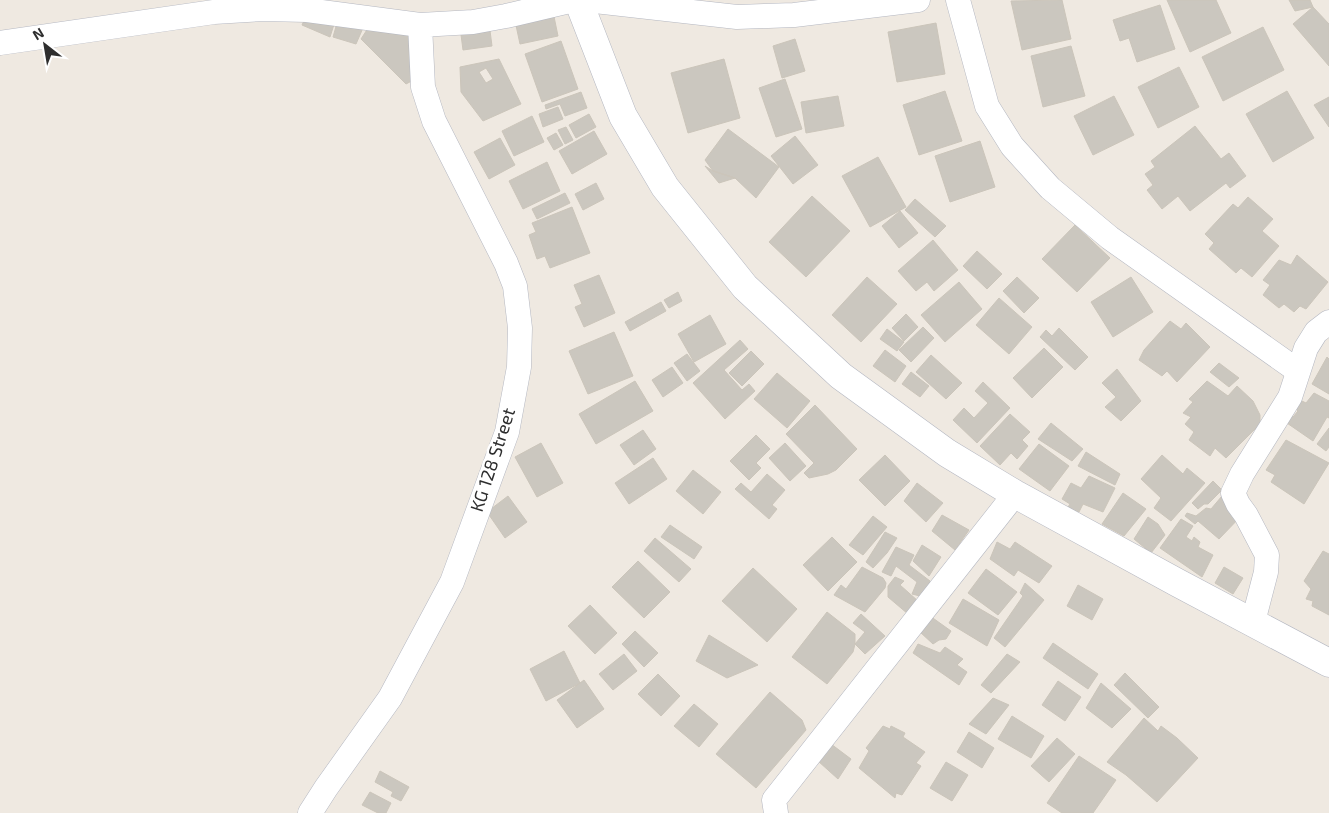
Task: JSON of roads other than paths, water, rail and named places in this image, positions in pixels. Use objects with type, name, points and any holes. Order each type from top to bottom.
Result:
[{"type":"main road","points":[[578,0],[623,116],[665,187],[745,288],[841,376],[947,453],[1015,494],[1329,663]]},
{"type":"street","points":[[0,43],[214,12],[264,9],[307,10],[420,25],[473,22],[574,0]]},
{"type":"street","points":[[586,0],[707,7],[737,17],[794,15],[918,0]]},
{"type":"street","points":[[958,0],[987,106],[1012,146],[1050,188],[1110,238],[1298,371]]},
{"type":"street","name":"KG 128 Street","points":[[310,813],[390,698],[452,582],[506,432],[519,367],[520,328],[515,286],[506,263],[427,104],[423,87],[420,25]]},
{"type":"street","points":[[1253,622],[1266,572],[1267,555],[1233,493],[1242,474],[1290,397],[1306,348],[1316,332],[1329,322]]},
{"type":"street","points":[[776,813],[774,800],[1015,494]]}]
